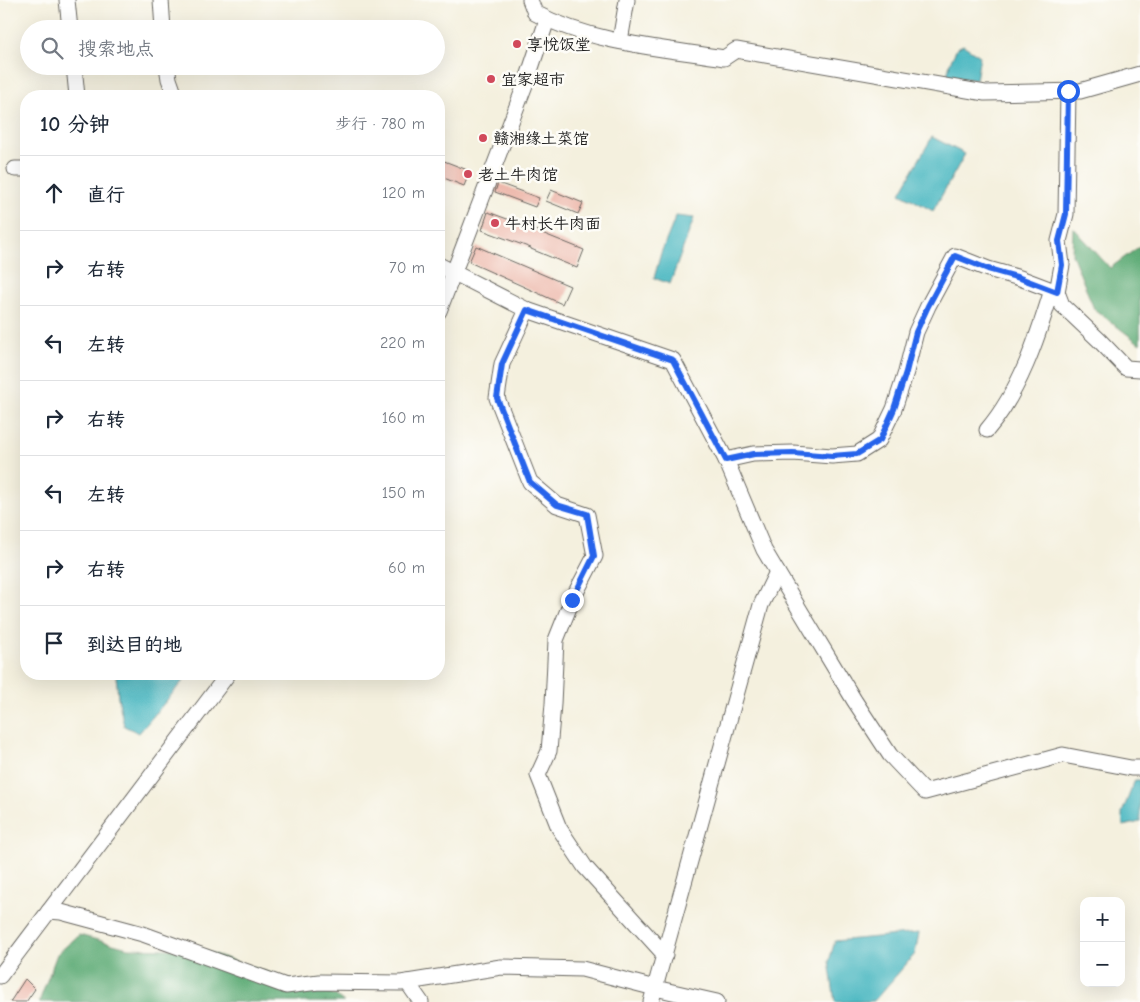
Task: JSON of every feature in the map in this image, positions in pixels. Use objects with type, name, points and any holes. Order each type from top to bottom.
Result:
[{"type":"street","points":[[67,0],[69,20]]},
{"type":"street","points":[[161,0],[162,20]]},
{"type":"street","points":[[620,41],[627,0]]},
{"type":"street","points":[[539,8],[561,26],[620,41],[724,58],[736,50],[985,94],[1080,91],[1140,74]]},
{"type":"street","points":[[445,295],[528,78],[539,8]]},
{"type":"street","points":[[75,75],[76,90]]},
{"type":"street","points":[[168,75],[173,90]]},
{"type":"street","points":[[987,430],[1000,415],[1023,371],[1040,330],[1062,265],[1059,241],[1066,214],[1068,91]]},
{"type":"street","points":[[726,460],[754,454],[793,453],[832,456],[857,454],[880,440],[894,409],[916,332],[955,256],[1054,291],[1062,305],[1126,368],[1140,369]]},
{"type":"street","points":[[445,268],[527,310],[673,360],[726,460],[764,550],[854,700],[890,755],[925,792],[1063,755],[1130,768],[1140,768]]},
{"type":"street","points":[[527,310],[502,364],[497,398],[530,482],[557,505],[587,514],[594,556],[572,600],[556,640],[549,751],[538,776],[560,828],[585,867],[665,955]]},
{"type":"street","points":[[653,995],[760,605],[777,572]]},
{"type":"street","points":[[0,976],[223,680]]},
{"type":"street","points":[[49,911],[61,912],[143,934],[286,986],[319,982],[407,982],[501,967],[582,969],[653,995],[717,1002]]},
{"type":"street","points":[[407,982],[421,1002]]},
{"type":"green space","points":[[1073,227],[1110,268],[1140,246],[1140,344],[1094,309],[1072,254]]},
{"type":"green space","points":[[79,935],[128,948],[202,950],[335,995],[344,1002],[39,1002],[57,954]]},
{"type":"water","points":[[963,45],[980,56],[976,80],[947,76],[950,63],[957,48]]},
{"type":"water","points":[[932,137],[965,154],[933,211],[900,193]]},
{"type":"water","points":[[676,216],[694,218],[670,284],[654,278],[661,253]]},
{"type":"water","points":[[117,680],[184,680],[139,733],[124,726]]},
{"type":"water","points":[[1135,780],[1140,780],[1140,822],[1123,826],[1122,813]]},
{"type":"water","points":[[919,933],[915,954],[874,1001],[835,1002],[829,961],[835,941]]},
{"type":"building","points":[[445,161],[470,171],[464,186],[445,178]]},
{"type":"building","points":[[498,183],[539,198],[535,207],[495,192]]},
{"type":"building","points":[[551,190],[583,203],[578,214],[546,201]]},
{"type":"building","points":[[488,212],[584,250],[577,268],[482,230]]},
{"type":"building","points":[[476,246],[570,286],[562,304],[469,262]]},
{"type":"building","points":[[25,979],[35,989],[26,1002],[10,1002]]},
{"type":"place","name":"享悦饭堂","points":[[517,44]]},
{"type":"place","name":"宜家超市","points":[[491,79]]},
{"type":"place","name":"赣湘缘土菜馆","points":[[483,138]]},
{"type":"place","name":"老土牛肉馆","points":[[468,174]]},
{"type":"place","name":"牛村长牛肉面","points":[[495,223]]},
{"type":"route","points":[[572,600],[594,556],[587,514],[557,505],[530,482],[497,398],[502,364],[527,310],[673,360],[726,460],[754,454],[793,453],[832,456],[857,454],[880,440],[894,409],[916,332],[955,256],[1057,292],[1062,265],[1059,241],[1066,214],[1068,91]]}]
